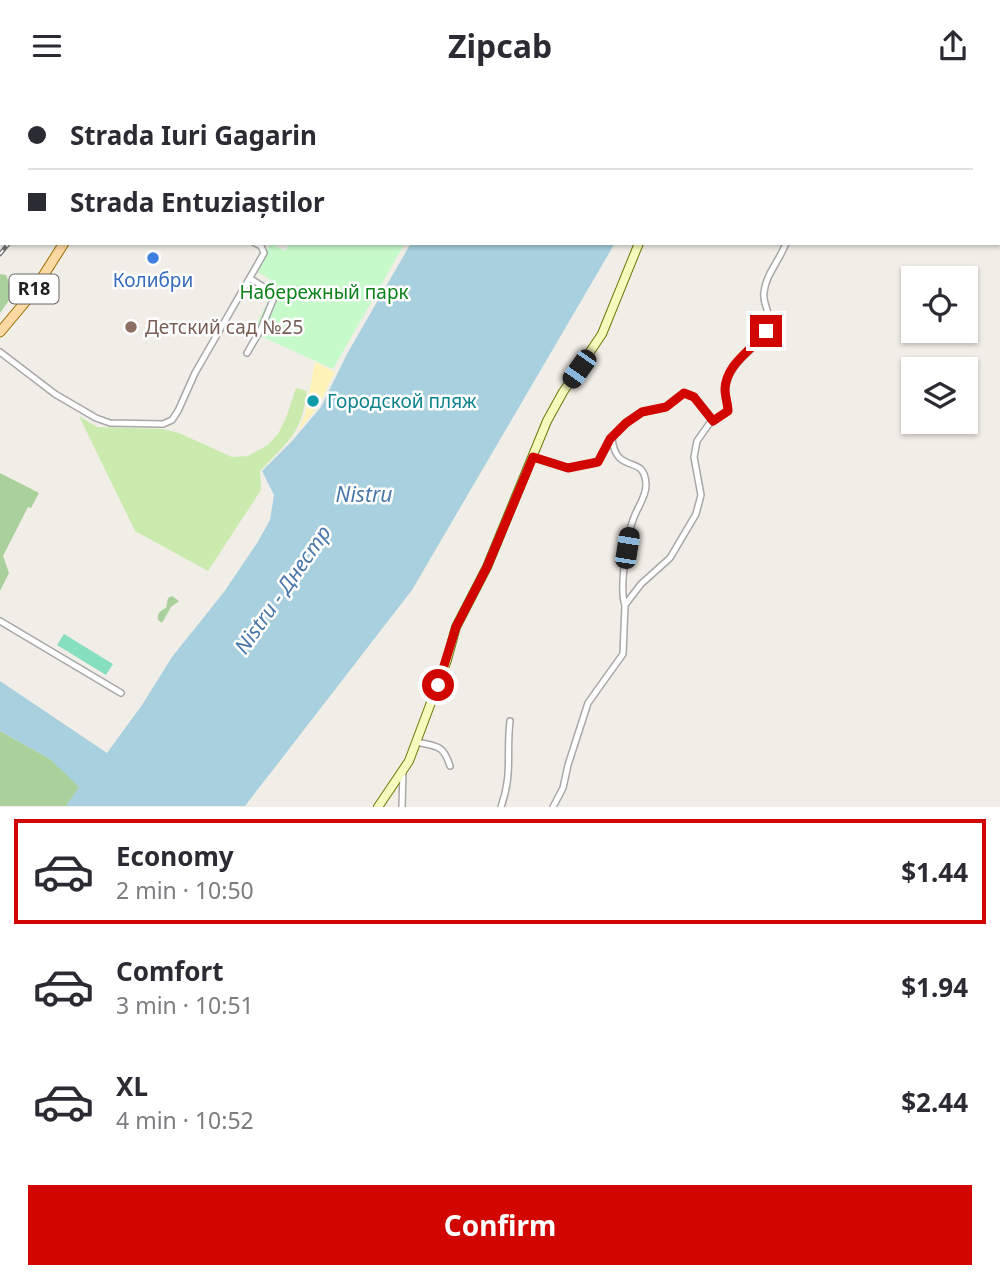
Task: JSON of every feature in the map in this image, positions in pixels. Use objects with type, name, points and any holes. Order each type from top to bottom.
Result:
[{"type":"main road","name":"R18","points":[[0,332],[31,295],[63,245]]},
{"type":"main road","points":[[378,807],[403,770],[417,742],[456,627],[487,567],[559,398],[602,334],[638,245]]},
{"type":"street","points":[[0,352],[55,394],[96,418],[110,423],[163,424],[172,420],[178,411],[195,373],[251,279],[264,253],[259,245]]},
{"type":"street","points":[[625,605],[641,584],[670,558],[696,514],[701,495],[694,452],[701,432],[728,411],[725,389],[734,366],[762,337],[769,324],[764,293],[769,276],[785,245]]},
{"type":"street","points":[[247,353],[273,300],[270,291],[251,279]]},
{"type":"street","points":[[533,457],[562,467],[578,468],[600,460],[612,437],[642,412],[666,407],[684,393],[694,397],[713,421]]},
{"type":"street","points":[[553,807],[563,787],[581,720],[592,697],[620,660],[624,640],[625,605],[622,591],[627,548],[632,521],[645,493],[645,475],[641,468],[617,456],[612,437]]},
{"type":"street","points":[[0,621],[121,693]]},
{"type":"street","points":[[501,807],[510,776],[510,721]]},
{"type":"street","points":[[417,742],[442,748],[450,766]]},
{"type":"street","points":[[402,807],[403,770]]},
{"type":"green space","name":"Набережный парк","points":[[269,245],[285,251],[288,245],[404,245],[333,369],[252,332],[277,284],[258,272]]},
{"type":"green space","points":[[0,274],[6,275],[12,296],[0,313]]},
{"type":"green space","points":[[296,388],[307,391],[297,427],[286,444],[260,471],[261,490],[208,571],[135,531],[79,416],[97,427],[163,429],[179,433],[232,457],[248,456],[268,445],[278,434]]},
{"type":"green space","points":[[0,473],[39,493],[31,508],[28,507],[3,556],[9,573],[0,591]]},
{"type":"green space","points":[[172,596],[179,601],[171,607],[162,623],[158,620],[159,614],[166,608],[168,598]]},
{"type":"green space","points":[[64,634],[113,664],[106,675],[57,645]]},
{"type":"green space","points":[[0,731],[50,759],[80,787],[66,806],[0,806]]},
{"type":"sand","name":"Городской пляж","points":[[315,362],[335,372],[317,408],[298,431],[305,415]]},
{"type":"water","name":"Nistru","points":[[410,245],[614,245],[412,590],[245,806],[66,806],[79,787],[50,759],[0,731],[0,681],[107,753],[172,657],[224,592],[257,543],[270,520],[274,495],[262,471],[321,407],[347,354]]},
{"type":"railway","points":[[0,254],[7,245]]},
{"type":"place","name":"Колибри","points":[[153,258]]},
{"type":"place","name":"Детский сад №25","points":[[131,327]]},
{"type":"place","name":"Городской пляж","points":[[313,401]]},
{"type":"route","points":[[438,685],[456,627],[487,567],[533,457],[568,468],[598,462],[610,439],[626,423],[642,412],[666,407],[684,393],[694,397],[713,421],[727,414],[729,408],[725,389],[734,366],[766,331]]},
{"type":"water label","name":"Nistru - Днестр","points":[[283,590]]}]
